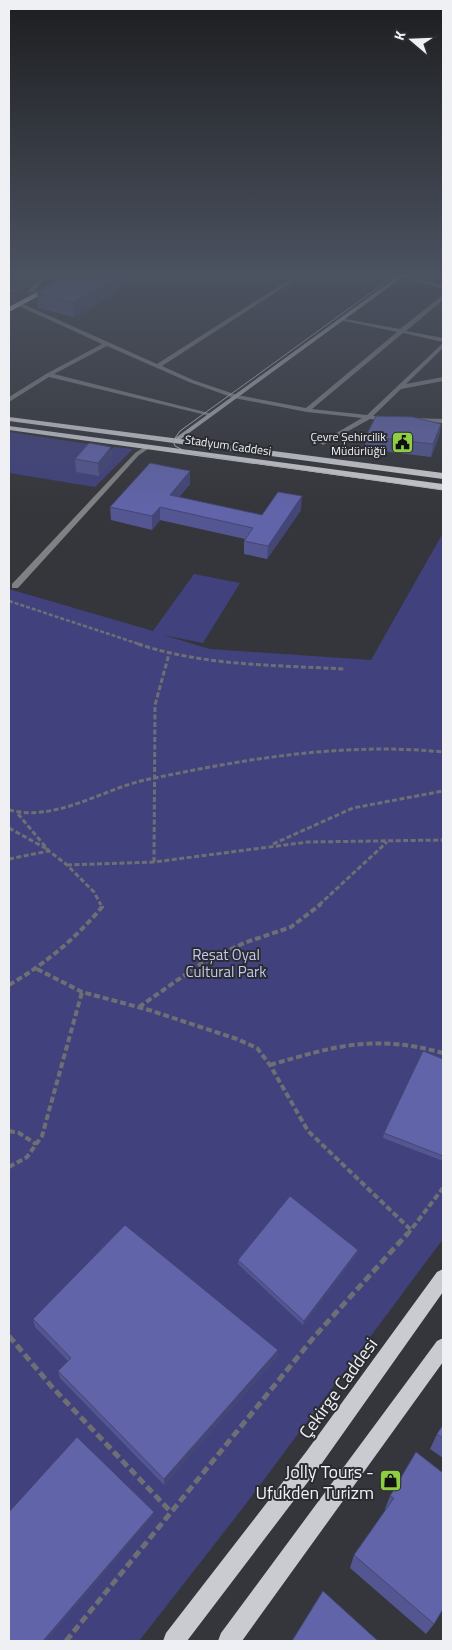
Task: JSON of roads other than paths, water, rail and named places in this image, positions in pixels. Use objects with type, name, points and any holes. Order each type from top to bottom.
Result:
[{"type":"main road","points":[[176,440],[296,353]]},
{"type":"main road","points":[[9,419],[443,476]]},
{"type":"main road","name":"Stadyum Caddesi","points":[[9,428],[443,487]]},
{"type":"main road","name":"Çekirge Caddesi","points":[[174,1641],[313,1459],[443,1278]]},
{"type":"main road","points":[[229,1641],[443,1347]]},
{"type":"street","points":[[9,400],[48,375],[89,353]]},
{"type":"street","points":[[130,353],[192,381],[236,397],[307,410],[367,418],[395,419]]},
{"type":"street","points":[[158,366],[178,353]]},
{"type":"street","points":[[307,410],[376,353]]},
{"type":"street","points":[[323,443],[367,418],[435,353]]},
{"type":"street","points":[[48,375],[210,414]]},
{"type":"street","points":[[399,387],[443,379]]},
{"type":"street","points":[[405,419],[443,421]]},
{"type":"street","points":[[15,586],[137,454],[148,447]]},
{"type":"tram line","points":[[288,353],[180,431],[173,441],[175,446],[191,454],[443,490]]},
{"type":"place","name":"Çevre Şehircilik Müdürlüğü","points":[[402,443]]},
{"type":"place","name":"Jolly Tours - Ufukden Turizm","points":[[390,1481]]},
{"type":"park label","name":"Reşat Oyal Cultural Park","points":[[226,962]]}]
